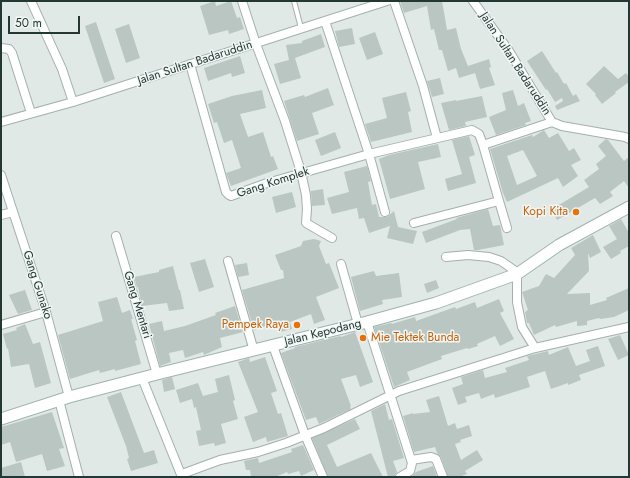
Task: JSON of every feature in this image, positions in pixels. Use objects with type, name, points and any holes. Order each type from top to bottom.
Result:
[{"type":"street","points":[[30,1],[62,69],[74,102]]},
{"type":"street","points":[[242,1],[302,172],[306,195],[306,223],[332,238]]},
{"type":"street","name":"Jalan Sultan Badaruddin","points":[[1,122],[74,102],[256,44],[301,28],[325,22],[364,4],[387,1]]},
{"type":"street","points":[[394,1],[423,86],[437,138]]},
{"type":"street","name":"Jalan Sultan Badaruddin","points":[[474,1],[509,51],[552,122],[562,126],[625,137],[629,139]]},
{"type":"street","points":[[325,22],[369,154],[385,212]]},
{"type":"street","points":[[1,48],[9,49],[12,53],[31,113]]},
{"type":"street","name":"Gang Komplek","points":[[190,64],[227,193],[231,196],[302,172],[369,154],[474,130],[479,134],[483,145]]},
{"type":"street","points":[[507,228],[483,145],[552,122]]},
{"type":"street","name":"Gang Gunako","points":[[1,175],[46,312],[79,477]]},
{"type":"street","points":[[414,223],[499,201]]},
{"type":"street","name":"Jalan Kepodang","points":[[1,418],[142,378],[254,351],[436,303],[517,274],[559,245],[629,206]]},
{"type":"street","points":[[1,215],[13,212]]},
{"type":"street","name":"Gang Mentari","points":[[116,236],[158,374]]},
{"type":"street","points":[[446,257],[468,255],[489,256],[501,261],[517,274],[518,302],[522,327],[535,348]]},
{"type":"street","points":[[228,261],[254,351]]},
{"type":"street","points":[[341,264],[411,460],[412,468],[400,477]]},
{"type":"street","points":[[1,325],[46,312]]},
{"type":"street","points":[[142,378],[182,476],[220,460],[258,452],[324,428],[399,391],[535,348],[629,327]]},
{"type":"street","points":[[273,346],[305,435],[323,477]]},
{"type":"street","points":[[411,460],[431,457],[436,459],[443,477]]},
{"type":"lane","points":[[294,1],[301,28]]},
{"type":"building","points":[[215,1],[216,6],[231,1],[237,18],[240,17],[244,29],[229,34],[228,30],[209,35],[200,6]]},
{"type":"building","points":[[400,1],[442,1],[447,30],[456,28],[461,49],[468,66],[489,59],[491,67],[489,68],[495,85],[480,89],[475,73],[459,78],[456,68],[448,71],[442,50],[439,50],[434,29],[431,30],[427,6],[404,13]]},
{"type":"building","points":[[96,22],[115,79],[104,83],[85,26]]},
{"type":"building","points":[[129,24],[140,58],[126,63],[115,29]]},
{"type":"building","points":[[352,28],[355,44],[339,47],[335,31]]},
{"type":"building","points":[[375,32],[383,54],[367,60],[359,38]]},
{"type":"building","points":[[321,34],[325,47],[295,58],[301,78],[280,84],[274,64],[289,60],[286,45],[302,43],[302,41]]},
{"type":"building","points":[[542,51],[564,84],[566,83],[573,96],[576,94],[580,101],[557,110],[555,106],[563,101],[562,98],[555,102],[527,61]]},
{"type":"building","points":[[240,56],[245,73],[232,77],[231,73],[208,81],[204,68]]},
{"type":"building","points":[[604,66],[618,79],[626,73],[629,77],[629,82],[602,104],[595,95],[596,94],[586,84]]},
{"type":"building","points":[[440,78],[444,94],[432,97],[427,81]]},
{"type":"building","points":[[328,88],[334,105],[312,113],[319,134],[297,141],[284,101],[304,95],[305,97]]},
{"type":"building","points":[[262,90],[266,108],[240,114],[248,137],[263,132],[271,157],[273,156],[278,169],[231,186],[226,173],[241,168],[232,140],[224,143],[217,122],[214,123],[208,104],[232,96]]},
{"type":"building","points":[[513,90],[518,106],[524,103],[531,121],[525,123],[526,125],[496,135],[489,117],[506,110],[502,93]]},
{"type":"building","points":[[406,92],[411,111],[408,112],[412,132],[371,142],[365,124],[387,118],[382,98]]},
{"type":"building","points":[[482,96],[487,117],[465,122],[466,126],[449,130],[441,103]]},
{"type":"building","points":[[544,130],[549,138],[558,133],[569,151],[574,148],[581,160],[571,165],[578,176],[563,187],[558,178],[507,202],[490,149],[532,135],[533,137]],"holes":[[[523,150],[537,176],[517,185],[507,156]]]},
{"type":"building","points":[[335,132],[341,148],[321,156],[315,140]]},
{"type":"building","points":[[469,136],[475,155],[469,157],[476,183],[448,191],[445,179],[462,174],[452,140]]},
{"type":"building","points":[[606,139],[624,161],[629,157],[629,188],[624,181],[610,192],[613,196],[600,204],[595,198],[557,220],[552,209],[589,187],[584,180],[599,169],[596,164],[606,156],[598,146]]},
{"type":"building","points":[[438,144],[441,157],[418,162],[425,189],[390,199],[379,159],[389,155]]},
{"type":"building","points":[[367,166],[371,181],[368,182],[372,205],[376,204],[379,217],[387,217],[394,211],[398,227],[417,231],[413,244],[387,238],[390,226],[369,233],[364,218],[359,219],[357,208],[332,214],[327,198],[349,192],[344,172]]},
{"type":"building","points":[[323,189],[325,205],[312,206],[311,191]]},
{"type":"building","points":[[292,192],[296,207],[276,213],[272,197]]},
{"type":"building","points":[[488,209],[493,226],[500,225],[504,245],[474,250],[470,229],[460,230],[426,243],[422,232],[457,219],[456,218]]},
{"type":"building","points":[[621,219],[629,233],[629,246],[620,251],[621,253],[611,259],[603,247],[617,239],[609,226]]},
{"type":"building","points":[[593,235],[601,252],[590,258],[588,253],[589,271],[567,294],[590,293],[590,305],[607,300],[606,298],[629,288],[629,310],[614,317],[599,318],[587,321],[587,325],[577,326],[577,321],[556,327],[555,325],[534,335],[529,323],[527,323],[525,312],[528,310],[522,292],[539,286],[546,274],[554,278],[575,255],[571,248]]},
{"type":"building","points":[[314,239],[321,241],[319,246],[326,264],[329,263],[339,288],[316,297],[325,320],[314,324],[311,314],[290,322],[292,329],[280,332],[277,322],[254,330],[242,290],[284,278],[283,270],[281,270],[275,255],[301,246],[303,241]]},
{"type":"building","points":[[205,259],[214,287],[199,292],[190,263]]},
{"type":"building","points":[[247,263],[249,275],[238,277],[235,265]]},
{"type":"building","points":[[173,266],[184,309],[169,311],[167,303],[142,306],[134,277],[159,272],[159,270]]},
{"type":"building","points":[[374,271],[376,276],[399,273],[402,297],[382,300],[383,304],[360,311],[351,277]]},
{"type":"building","points":[[436,280],[439,288],[427,293],[424,284]]},
{"type":"building","points":[[25,290],[32,310],[18,314],[9,295]]},
{"type":"building","points":[[117,297],[122,313],[130,310],[137,340],[135,341],[141,364],[115,371],[115,369],[100,373],[99,370],[70,379],[58,335],[103,321],[98,302]]},
{"type":"building","points":[[499,299],[504,311],[500,313],[514,339],[500,346],[495,336],[477,344],[478,346],[441,356],[442,359],[407,372],[410,380],[394,387],[374,327],[392,324],[415,317],[416,321],[455,307],[456,309],[475,302],[477,308]]},
{"type":"building","points":[[235,306],[243,332],[220,338],[222,347],[204,355],[203,352],[185,358],[183,350],[169,353],[171,362],[160,366],[149,324],[162,321],[164,331],[185,326],[216,315],[215,313]]},
{"type":"building","points":[[25,324],[33,344],[40,342],[51,383],[35,388],[29,364],[11,367],[8,348],[7,349],[3,334],[17,330],[16,328]]},
{"type":"building","points":[[355,332],[373,382],[360,387],[356,375],[341,379],[351,409],[319,424],[316,417],[306,420],[281,353],[295,347],[341,337]]},
{"type":"building","points":[[620,335],[629,355],[618,360],[608,339]]},
{"type":"building","points":[[598,346],[605,366],[579,375],[581,380],[551,389],[545,371],[527,377],[530,387],[495,398],[494,394],[481,399],[479,393],[465,397],[467,402],[458,405],[452,388],[463,384],[461,377],[483,370],[485,378],[507,372],[505,368],[529,360],[527,356],[548,351],[549,355],[568,347],[576,366],[590,361],[586,350]]},
{"type":"building","points":[[265,357],[277,391],[271,393],[278,414],[281,413],[288,436],[267,442],[266,437],[253,442],[244,417],[258,412],[238,362],[249,358],[250,362]]},
{"type":"building","points":[[229,375],[235,400],[233,401],[238,419],[221,424],[226,443],[215,446],[214,443],[199,446],[196,431],[201,430],[196,407],[194,408],[192,399],[180,403],[176,390],[198,383],[203,396],[218,392],[215,379]]},
{"type":"building","points":[[172,377],[175,389],[164,392],[162,380]]},
{"type":"building","points":[[121,392],[144,453],[154,450],[158,463],[131,471],[127,459],[129,458],[126,446],[107,397]]},
{"type":"building","points":[[439,396],[448,426],[455,423],[457,429],[469,425],[472,436],[460,440],[461,442],[455,444],[461,460],[477,450],[483,460],[465,471],[467,474],[459,477],[448,477],[441,457],[437,453],[435,447],[414,452],[403,416],[413,413],[430,412],[426,400]]},
{"type":"building","points":[[385,404],[389,420],[392,419],[404,458],[393,461],[397,472],[395,476],[392,477],[388,477],[371,411]]},
{"type":"building","points":[[52,412],[64,448],[59,449],[65,466],[47,471],[42,454],[16,462],[10,442],[1,445],[1,427]]},
{"type":"building","points":[[355,419],[360,429],[327,445],[337,467],[371,453],[383,477],[328,477],[312,438]]},
{"type":"building","points":[[303,445],[314,470],[301,476],[299,471],[288,474],[287,472],[275,477],[251,477],[250,470],[246,470],[244,461],[258,458],[259,463],[292,452],[291,449]]},
{"type":"building","points":[[21,462],[25,477],[1,477],[1,468]]},
{"type":"building","points":[[433,466],[437,477],[411,477],[416,472]]},
{"type":"place","name":"Kopi Kita","points":[[576,212]]},
{"type":"place","name":"Pempek Raya","points":[[297,325]]},
{"type":"place","name":"Mie Tektek Bunda","points":[[363,338]]}]
